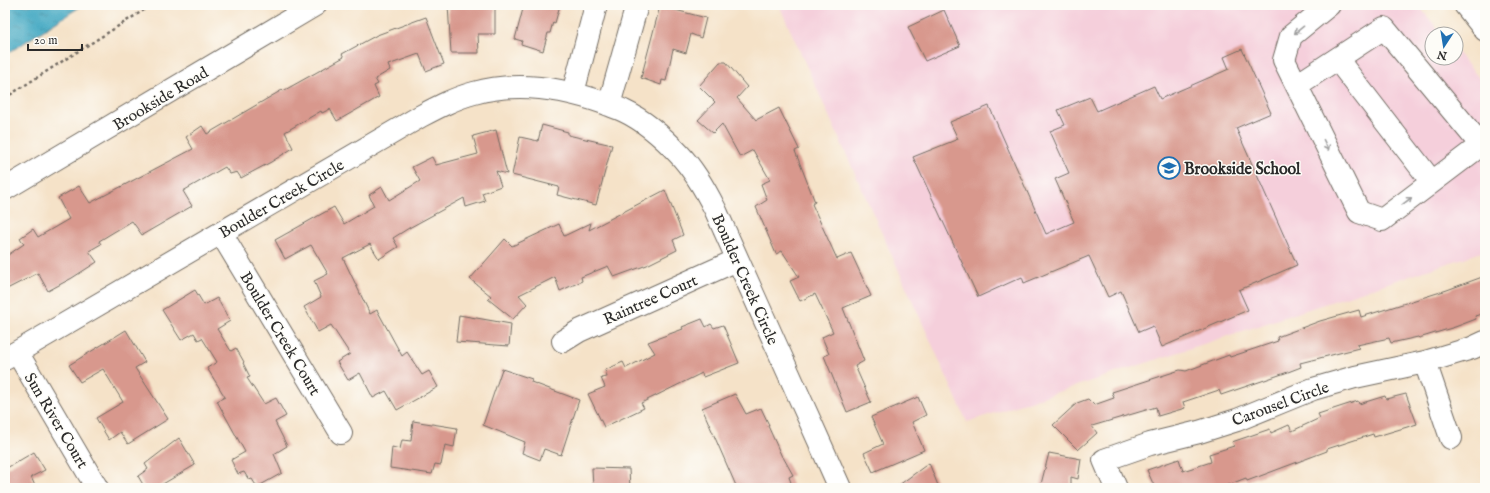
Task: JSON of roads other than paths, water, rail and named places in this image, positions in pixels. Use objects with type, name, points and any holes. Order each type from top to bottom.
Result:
[{"type":"street","name":"Brookside Road","points":[[5,190],[315,5]]},
{"type":"street","points":[[573,93],[596,5]]},
{"type":"street","points":[[610,105],[637,5]]},
{"type":"street","points":[[1297,85],[1384,28],[1483,144],[1382,220],[1359,212],[1284,60],[1292,36],[1330,5]]},
{"type":"street","points":[[1465,5],[1485,30]]},
{"type":"street","points":[[1337,59],[1432,182]]},
{"type":"street","name":"Boulder Creek Circle","points":[[11,356],[421,116],[452,100],[492,89],[524,86],[580,94],[624,111],[663,138],[679,154],[703,187],[715,209],[840,488]]},
{"type":"street","name":"Boulder Creek Court","points":[[221,233],[341,433]]},
{"type":"street","name":"Raintree Court","points":[[563,340],[579,331],[737,260]]},
{"type":"street","name":"Carousel Circle","points":[[1116,488],[1104,460],[1150,444],[1199,432],[1237,420],[1313,390],[1355,377],[1425,362],[1485,342]]},
{"type":"street","name":"Sun River Court","points":[[11,356],[97,488]]},
{"type":"street","points":[[1425,362],[1451,438]]},
{"type":"water","points":[[5,5],[83,5],[5,55]]},
{"type":"place","name":"Brookside School","points":[[1169,168]]}]
